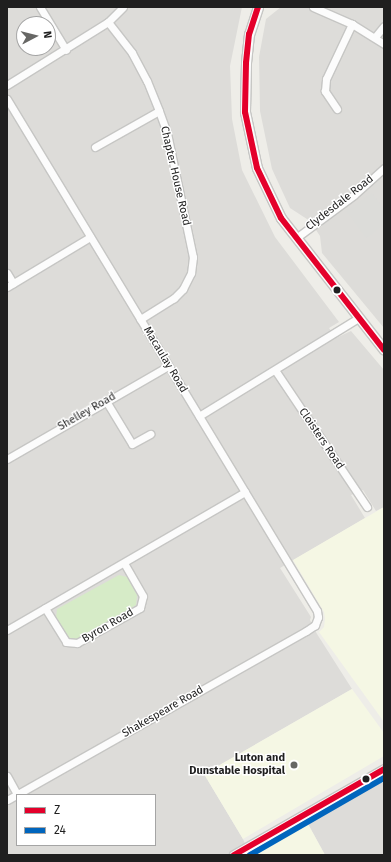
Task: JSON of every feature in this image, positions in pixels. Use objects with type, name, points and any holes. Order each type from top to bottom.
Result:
[{"type":"street","points":[[40,7],[66,50]]},
{"type":"street","points":[[7,85],[66,50],[108,22],[122,7]]},
{"type":"street","points":[[258,7],[249,34],[246,63],[245,112],[257,168],[281,218],[384,350]]},
{"type":"street","points":[[313,7],[352,24],[384,44]]},
{"type":"street","name":"Chapter House Road","points":[[108,22],[132,53],[147,81],[167,133],[193,257],[191,273],[183,289],[174,298],[140,319]]},
{"type":"street","points":[[337,108],[325,91],[326,79],[352,24]]},
{"type":"street","points":[[375,37],[384,26]]},
{"type":"street","name":"Macaulay Road","points":[[7,99],[317,611],[318,622]]},
{"type":"street","points":[[95,147],[159,111]]},
{"type":"street","name":"Clydesdale Road","points":[[296,238],[354,195],[384,168]]},
{"type":"street","points":[[7,273],[10,285],[90,237]]},
{"type":"street","points":[[199,416],[358,318]]},
{"type":"street","name":"Shelley Road","points":[[7,459],[168,366]]},
{"type":"street","name":"Cloisters Road","points":[[275,370],[367,507]]},
{"type":"street","points":[[106,401],[132,444],[150,434]]},
{"type":"street","points":[[7,630],[245,492]]},
{"type":"street","name":"Byron Road","points":[[45,608],[66,642],[77,643],[140,608],[143,596],[124,563]]},
{"type":"street","name":"Shakespeare Road","points":[[17,794],[306,631],[318,622]]},
{"type":"street","points":[[234,855],[384,769]]},
{"type":"street","points":[[7,776],[17,794]]},
{"type":"street","name":"Shakespeare Road","points":[[7,800],[16,795]]},
{"type":"shaded area","points":[[7,7],[242,7],[230,66],[232,119],[242,170],[275,237],[339,322],[329,328],[336,338],[351,331],[384,370],[384,507],[376,511],[363,490],[351,495],[365,518],[280,568],[311,617],[310,620],[317,634],[352,689],[204,774],[243,839],[250,855],[7,855]]},
{"type":"shaded area","points":[[281,7],[384,7],[384,328],[322,253],[320,236],[310,221],[290,208],[272,169],[260,111],[259,57],[266,19]]},
{"type":"shaded area","points":[[372,193],[384,209],[384,225],[366,238],[346,211]]},
{"type":"shaded area","points":[[384,507],[384,722],[319,632],[324,627],[324,612],[293,560]]},
{"type":"shaded area","name":"Luton and Dunstable Hospital","points":[[352,689],[384,733],[384,756],[243,839],[204,774]]},
{"type":"shaded area","points":[[378,783],[384,783],[384,855],[325,855],[308,824]]},
{"type":"shaded area","points":[[308,824],[325,855],[253,855]]},
{"type":"green space","points":[[119,575],[127,577],[137,595],[136,605],[78,639],[69,638],[56,619],[57,609]]},
{"type":"transit line","name":"Z","points":[[258,7],[249,34],[246,63],[245,112],[257,168],[281,218],[384,350]]},
{"type":"transit line","name":"Z","points":[[234,855],[384,769]]},
{"type":"transit line","name":"24","points":[[250,855],[384,778]]},
{"type":"place","name":"Luton and Dunstable Hospital","points":[[294,765]]}]
